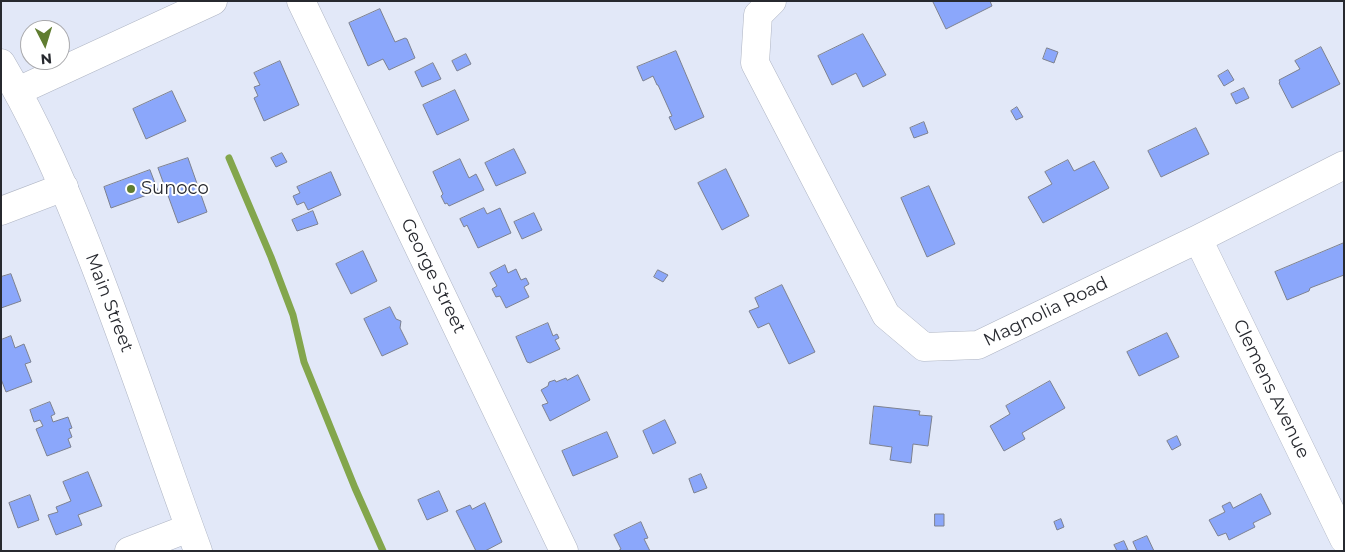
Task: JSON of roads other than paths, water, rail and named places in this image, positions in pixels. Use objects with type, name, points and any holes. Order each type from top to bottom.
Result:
[{"type":"street","points":[[18,91],[213,1]]},
{"type":"street","name":"George Street","points":[[302,1],[564,551]]},
{"type":"street","name":"Magnolia Road","points":[[765,8],[755,63],[886,315],[924,347],[978,345],[1198,239],[1344,165]]},
{"type":"street","name":"Main Street","points":[[1,63],[18,91],[64,187],[126,344],[193,539]]},
{"type":"street","points":[[1,211],[64,187]]},
{"type":"street","name":"Clemens Avenue","points":[[1198,239],[1344,539]]},
{"type":"street","points":[[129,551],[193,539]]},
{"type":"street","points":[[1328,551],[1344,543]]},
{"type":"waterway","points":[[229,158],[271,257],[293,315],[304,362],[355,488],[383,551]]},
{"type":"place","name":"Sunoco","points":[[131,189]]}]
